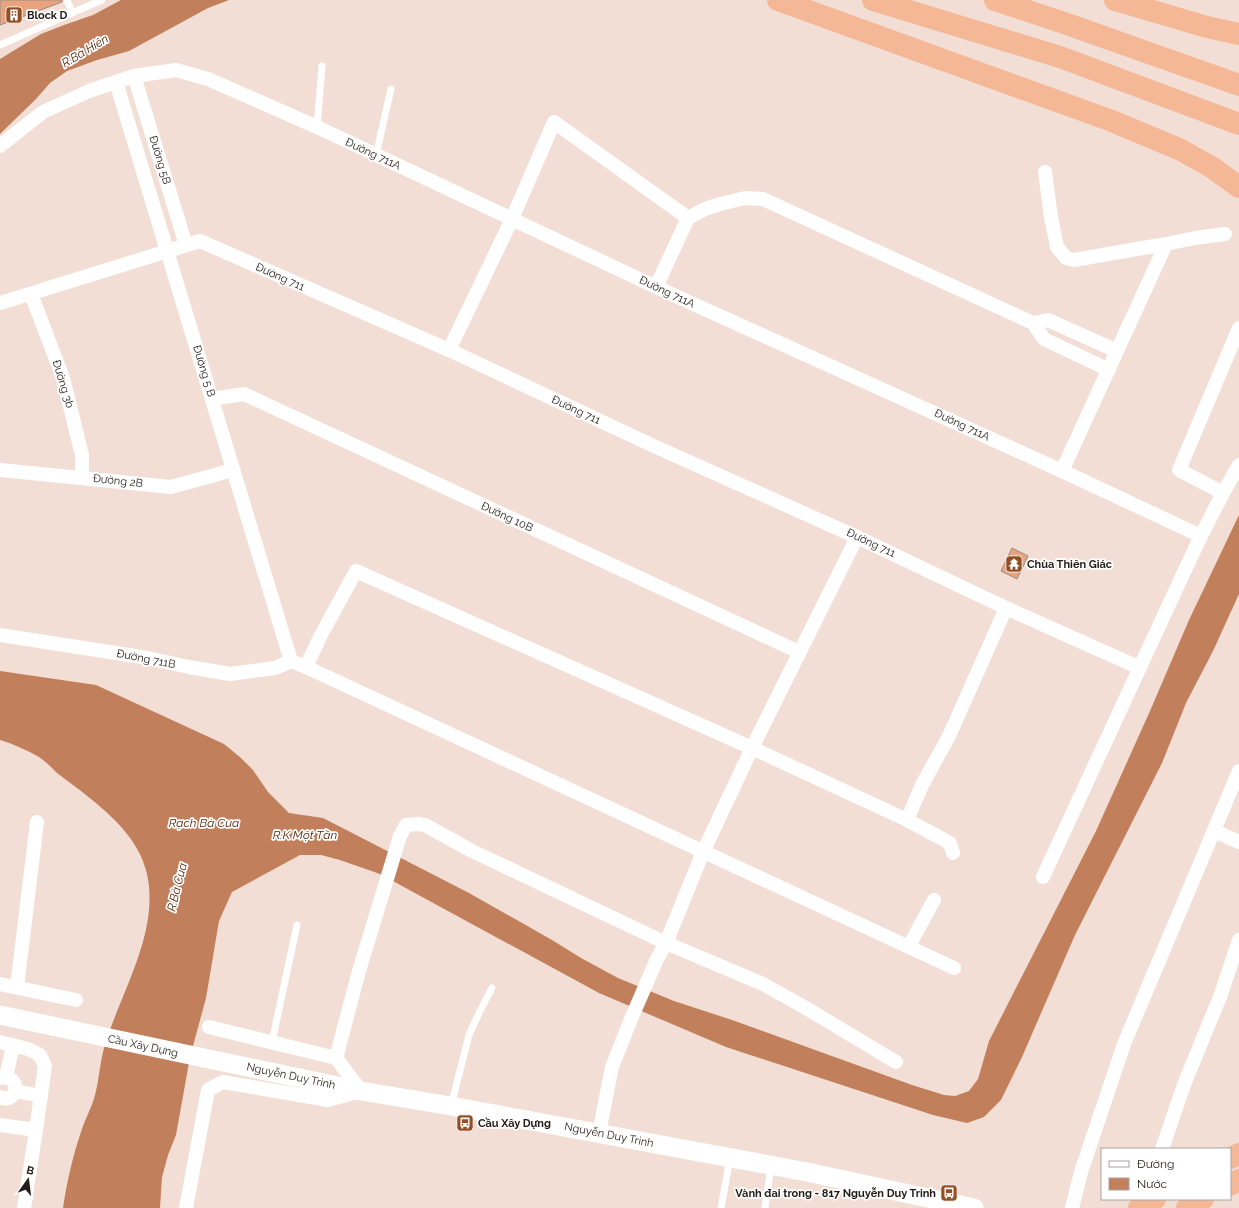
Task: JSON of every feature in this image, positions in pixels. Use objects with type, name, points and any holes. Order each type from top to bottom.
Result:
[{"type":"highway","points":[[778,0],[1112,121],[1181,150],[1213,168],[1239,187]]},
{"type":"highway","points":[[873,0],[1060,57],[1219,116],[1239,125]]},
{"type":"highway","points":[[995,0],[1068,24],[1239,85]]},
{"type":"highway","points":[[1115,0],[1207,27],[1239,34]]},
{"type":"highway","points":[[1139,1208],[1152,1200]]},
{"type":"highway","points":[[1187,1208],[1201,1200]]},
{"type":"main road","name":"Cầu Xây Dựng","points":[[0,1015],[220,1062]]},
{"type":"main road","name":"Nguyễn Duy Trinh","points":[[220,1062],[361,1091],[451,1106],[730,1158],[974,1208]]},
{"type":"street","name":"Đường 711A","points":[[0,146],[43,112],[89,91],[134,76],[176,70],[208,79],[376,155],[656,287],[1062,471],[1201,536]]},
{"type":"street","name":"Đường 5B","points":[[134,76],[186,245]]},
{"type":"street","name":"Đường 5 B","points":[[116,82],[291,661]]},
{"type":"street","points":[[449,350],[512,219],[554,122],[688,218]]},
{"type":"street","points":[[1044,172],[1057,247],[1066,258],[1074,260],[1225,234]]},
{"type":"street","points":[[656,287],[688,218],[705,209],[720,204],[745,198],[763,199],[1033,323],[1044,339],[1109,370]]},
{"type":"street","name":"Đường 711","points":[[0,303],[200,241],[449,350],[656,447],[857,536],[1006,608],[1140,668]]},
{"type":"street","points":[[1062,471],[1166,244]]},
{"type":"street","name":"Đường 3b","points":[[31,294],[63,378],[82,455],[82,478]]},
{"type":"street","points":[[1033,323],[1048,320],[1117,351]]},
{"type":"street","points":[[1223,494],[1179,470],[1239,328]]},
{"type":"street","name":"Đường 10B","points":[[212,399],[244,394],[799,652]]},
{"type":"street","points":[[1043,877],[1201,536],[1239,465]]},
{"type":"street","name":"Đường 2B","points":[[0,470],[171,487],[233,470]]},
{"type":"street","points":[[599,1134],[612,1067],[657,959],[666,943],[703,852],[752,748],[857,536]]},
{"type":"street","points":[[306,667],[321,635],[356,571],[752,748],[907,820],[950,842],[953,854]]},
{"type":"street","points":[[907,820],[922,785],[949,736],[1006,608]]},
{"type":"street","name":"Đường 711B","points":[[0,635],[148,658],[230,674],[275,668],[291,661]]},
{"type":"street","points":[[291,661],[954,968]]},
{"type":"street","points":[[1072,1208],[1081,1172],[1124,1044],[1239,771]]},
{"type":"street","points":[[17,987],[37,822]]},
{"type":"street","points":[[336,1058],[359,971],[400,836],[406,825],[418,824],[425,825],[472,851],[666,943],[763,984],[896,1062]]},
{"type":"street","points":[[1214,831],[1239,842]]},
{"type":"street","points":[[908,946],[934,900]]},
{"type":"street","points":[[1162,1148],[1185,1082],[1220,997],[1239,940]]},
{"type":"street","points":[[0,984],[76,1000]]},
{"type":"street","points":[[186,1208],[208,1090],[223,1082],[328,1100],[361,1091],[336,1058],[209,1027]]},
{"type":"street","points":[[1,1101],[8,1099],[15,1091],[15,1085],[12,1080],[3,1078],[7,1043],[28,1049],[40,1055],[45,1066],[24,1208]]},
{"type":"street","points":[[15,1091],[41,1096]]},
{"type":"street","points":[[0,1125],[36,1130]]},
{"type":"lane","points":[[67,0],[72,13]]},
{"type":"lane","points":[[0,45],[102,0]]},
{"type":"lane","points":[[317,128],[322,66]]},
{"type":"lane","points":[[376,155],[391,89]]},
{"type":"lane","points":[[272,1042],[297,925]]},
{"type":"lane","points":[[451,1106],[469,1035],[492,988]]},
{"type":"lane","points":[[721,1208],[730,1158]]},
{"type":"lane","points":[[765,1208],[771,1166]]},
{"type":"water","name":"R.Bà Hiên","points":[[121,0],[229,0],[208,8],[129,51],[97,60],[67,71],[50,83],[36,99],[0,134],[0,59],[41,34],[93,15]]},
{"type":"water","name":"Rạch Bà Cua","points":[[1239,515],[1239,594],[1213,651],[1186,703],[1162,763],[1075,935],[1022,1057],[1001,1100],[984,1117],[967,1123],[933,1115],[726,1047],[599,993],[380,874],[321,855],[300,855],[232,892],[219,921],[206,998],[190,1057],[176,1135],[168,1155],[162,1177],[160,1208],[63,1208],[68,1178],[76,1149],[95,1095],[104,1048],[143,940],[148,918],[150,896],[147,874],[143,861],[137,849],[122,827],[102,808],[39,757],[20,747],[0,740],[0,671],[96,685],[224,744],[253,770],[268,792],[289,813],[323,818],[469,893],[618,978],[674,1001],[732,1020],[912,1085],[944,1095],[955,1096],[969,1091],[978,1079],[989,1041],[1096,831],[1189,620]]},
{"type":"building","name":"Block D","points":[[0,0],[62,0],[62,2],[0,25]]},
{"type":"building","name":"Chùa Thiên Giác","points":[[1012,548],[1028,556],[1017,579],[1001,571]]},
{"type":"place","name":"Block D","points":[[14,15]]},
{"type":"place","name":"Chùa Thiên Giác","points":[[1014,564]]},
{"type":"place","name":"Cầu Xây Dựng","points":[[465,1123]]},
{"type":"place","name":"Vành đai trong - 817 Nguyễn Duy Trinh","points":[[949,1193]]},
{"type":"water label","name":"R.K Một Tần","points":[[305,835]]},
{"type":"water label","name":"R.Bà Cua","points":[[177,887]]}]
